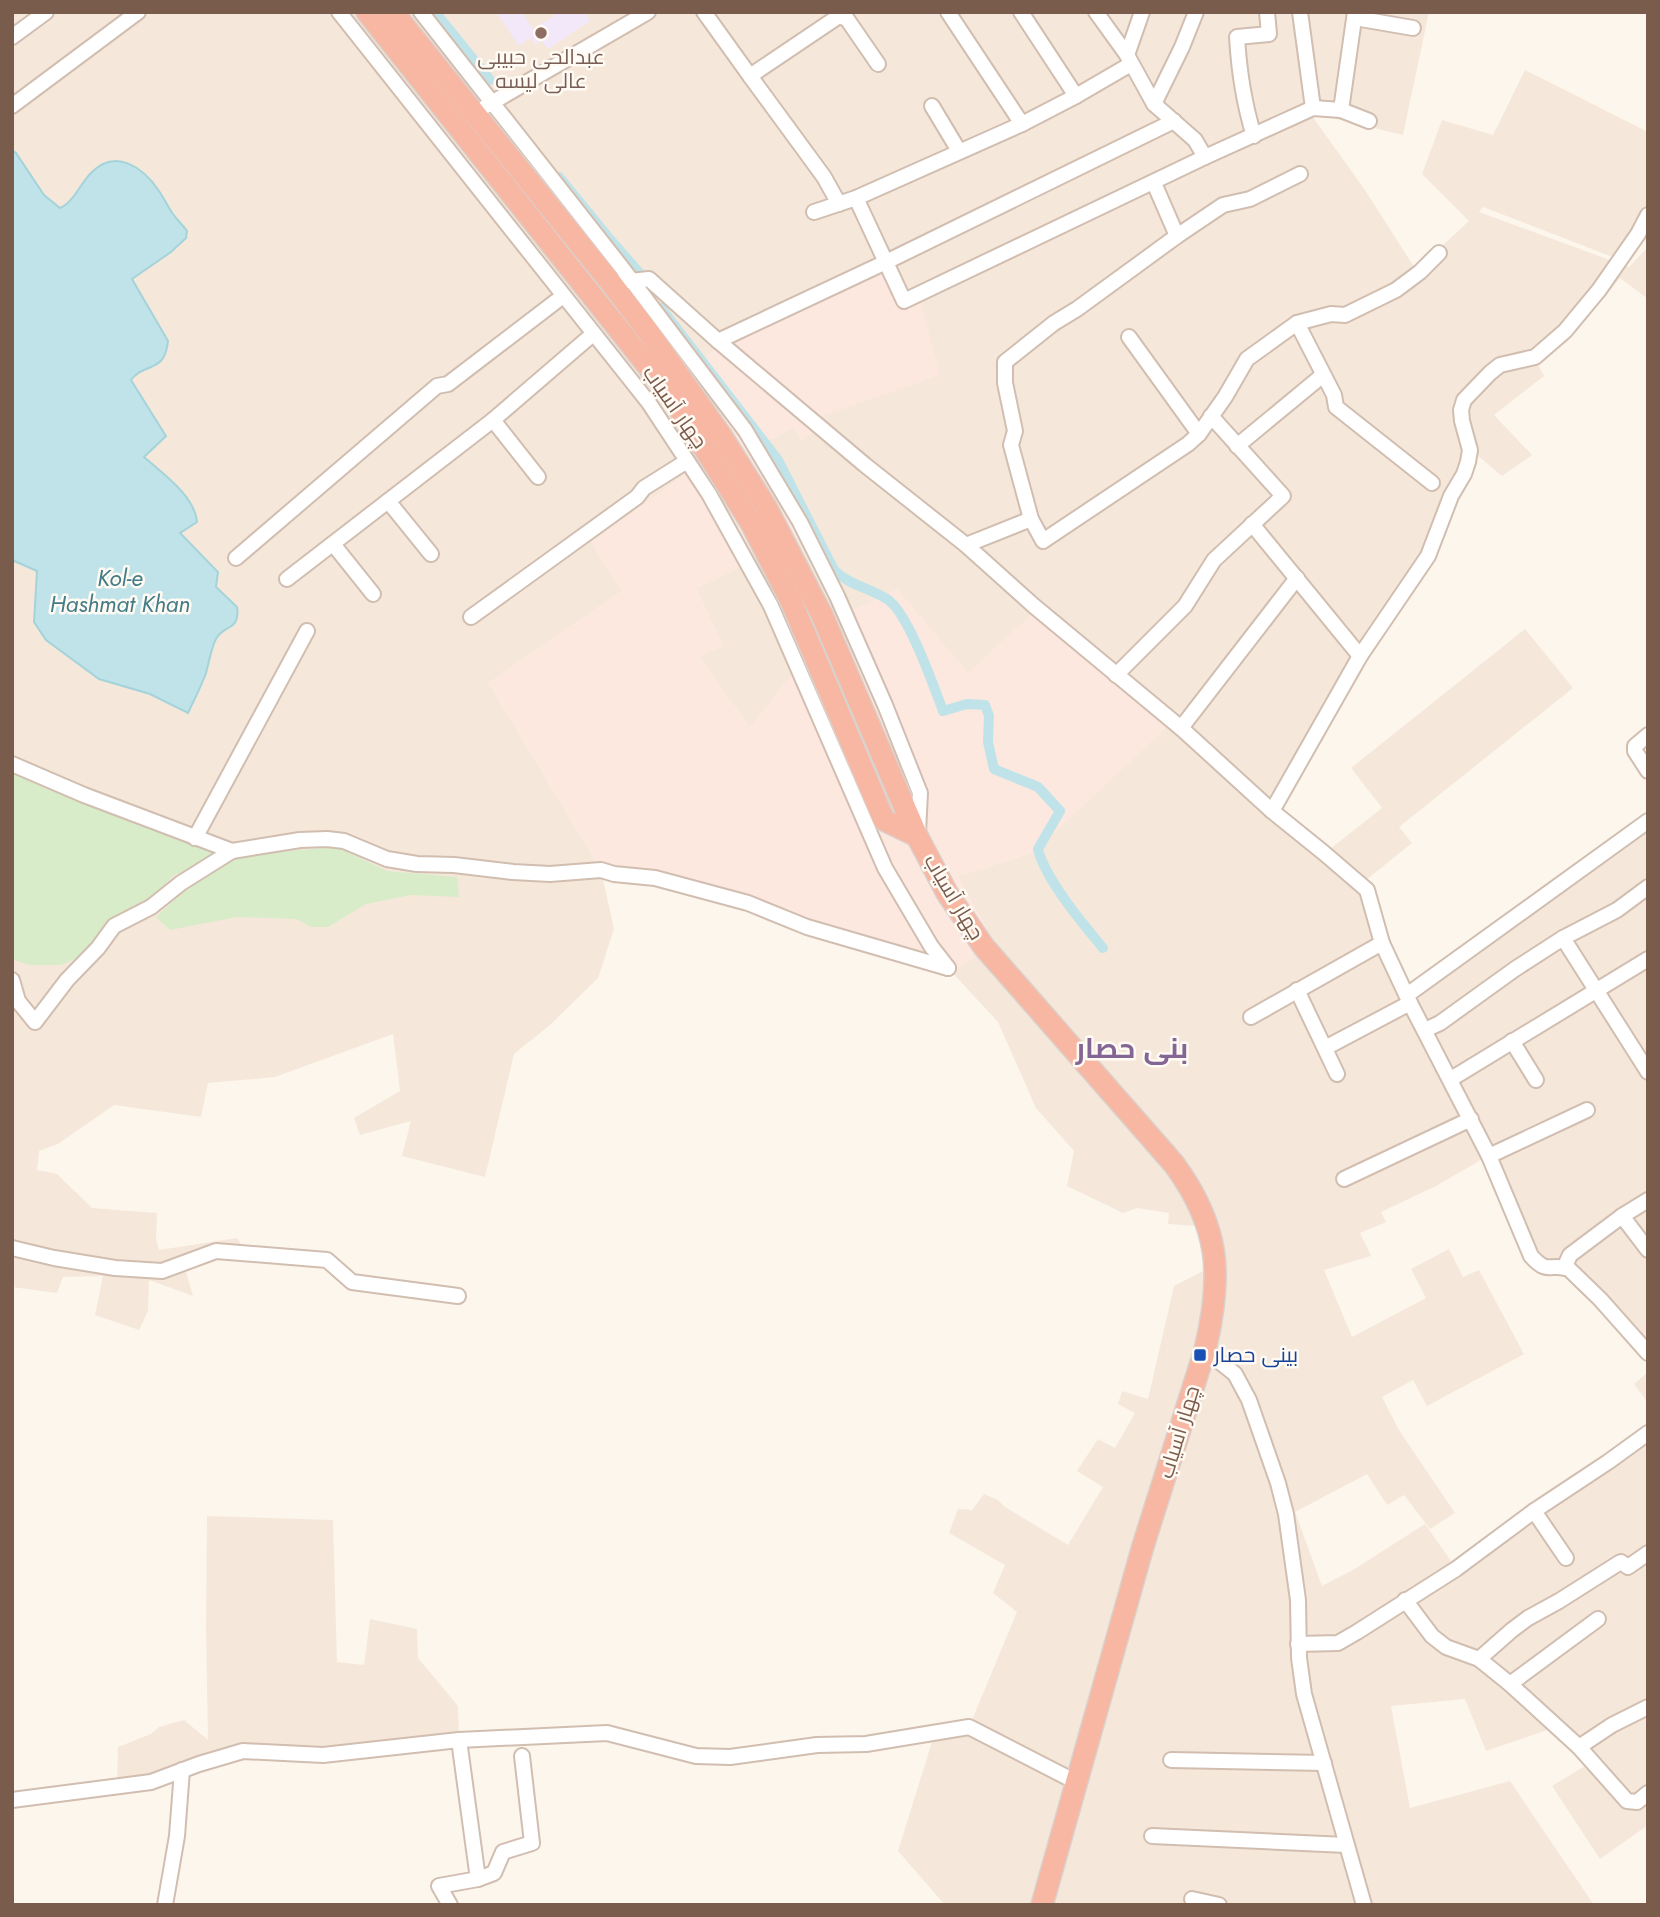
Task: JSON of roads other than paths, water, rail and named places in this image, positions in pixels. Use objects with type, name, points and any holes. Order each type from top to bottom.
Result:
[{"type":"highway","name":"چهار آسیاب","points":[[367,12],[670,394],[751,523],[791,601],[875,824],[917,836]]},
{"type":"highway","name":"چهار آسیاب","points":[[393,12],[483,108],[715,425],[766,507],[822,615],[917,836],[947,893],[984,947],[1152,1136],[1191,1186],[1203,1213],[1215,1261],[1216,1290],[1205,1350],[1143,1546],[1042,1905]]},
{"type":"street","points":[[12,37],[46,12]]},
{"type":"street","points":[[12,106],[138,12]]},
{"type":"street","points":[[12,980],[15,1000],[35,1022],[114,926],[151,907],[181,883],[232,851],[300,840],[327,839],[344,841],[387,859],[418,864],[550,874],[601,870],[655,878],[748,903],[807,927],[948,968],[931,946],[885,868],[875,824],[771,606],[709,494],[649,403],[339,12]]},
{"type":"street","points":[[421,12],[483,108],[632,281],[745,430],[800,522],[837,596],[885,705],[920,793],[917,836]]},
{"type":"street","points":[[483,108],[648,12]]},
{"type":"street","points":[[704,12],[824,177],[839,204]]},
{"type":"street","points":[[948,12],[1022,124]]},
{"type":"street","points":[[1021,12],[1076,96]]},
{"type":"street","points":[[1096,12],[1129,60],[1154,104],[1195,141],[1205,157]]},
{"type":"street","points":[[814,212],[856,198],[1022,124],[1076,96],[1129,60],[1142,12]]},
{"type":"street","points":[[1154,104],[1196,12]]},
{"type":"street","points":[[1254,136],[1246,112],[1237,37],[1269,34],[1267,12]]},
{"type":"street","points":[[1300,12],[1313,108]]},
{"type":"street","points":[[1341,110],[1355,15],[1413,28]]},
{"type":"street","points":[[750,76],[839,16],[847,19],[878,64]]},
{"type":"street","points":[[932,106],[959,151]]},
{"type":"street","points":[[856,198],[904,301],[1313,108],[1341,110],[1369,121]]},
{"type":"street","points":[[718,341],[1174,121]]},
{"type":"street","points":[[1300,174],[1250,199],[1223,205],[1054,323],[1005,362],[1005,383],[1015,431],[1011,445],[1031,519],[1042,541],[1188,444],[1199,434],[1225,397],[1247,359],[1297,323],[1331,314],[1345,315],[1396,290],[1439,253]]},
{"type":"street","points":[[1154,183],[1177,236]]},
{"type":"street","points":[[1272,811],[1360,656],[1428,556],[1451,496],[1464,474],[1470,450],[1462,421],[1464,400],[1500,365],[1535,357],[1565,331],[1599,290],[1639,234],[1648,215]]},
{"type":"street","points":[[611,282],[649,279],[718,341],[966,545],[1367,890],[1382,943],[1489,1156],[1531,1256],[1540,1266],[1549,1269],[1565,1266]]},
{"type":"street","points":[[236,558],[437,386],[448,384],[563,296]]},
{"type":"street","points":[[1297,323],[1334,395],[1336,407],[1432,483]]},
{"type":"street","points":[[287,579],[493,420],[593,334]]},
{"type":"street","points":[[1129,337],[1199,434]]},
{"type":"street","points":[[1237,446],[1323,375]]},
{"type":"street","points":[[1116,675],[1185,606],[1214,560],[1283,496],[1211,416]]},
{"type":"street","points":[[493,420],[538,477]]},
{"type":"street","points":[[471,617],[637,497],[644,488],[687,461]]},
{"type":"street","points":[[388,500],[431,554]]},
{"type":"street","points":[[966,545],[1031,519]]},
{"type":"street","points":[[1252,524],[1360,656]]},
{"type":"street","points":[[333,544],[373,594]]},
{"type":"street","points":[[1181,728],[1297,579]]},
{"type":"street","points":[[195,838],[307,631]]},
{"type":"street","points":[[1648,735],[1635,746],[1635,751],[1648,771]]},
{"type":"street","points":[[12,764],[84,795],[232,851]]},
{"type":"street","points":[[1325,1048],[1409,999],[1648,821]]},
{"type":"street","points":[[1425,1030],[1440,1023],[1563,938],[1645,894]]},
{"type":"street","points":[[1563,938],[1648,1072]]},
{"type":"street","points":[[1251,1017],[1382,943]]},
{"type":"street","points":[[1451,1079],[1648,958]]},
{"type":"street","points":[[1297,990],[1338,1074]]},
{"type":"street","points":[[1512,1041],[1536,1080]]},
{"type":"street","points":[[1489,1156],[1587,1110]]},
{"type":"street","points":[[1344,1179],[1471,1119]]},
{"type":"street","points":[[1565,1266],[1570,1255],[1648,1200]]},
{"type":"street","points":[[1622,1216],[1648,1250]]},
{"type":"street","points":[[12,1248],[116,1268],[162,1271],[216,1251],[327,1260],[352,1282],[458,1296]]},
{"type":"street","points":[[1565,1266],[1600,1299],[1648,1353]]},
{"type":"street","points":[[1205,1350],[1235,1374],[1249,1400],[1267,1447],[1286,1514],[1297,1600],[1298,1644],[1304,1694],[1364,1905]]},
{"type":"street","points":[[1298,1644],[1338,1643],[1456,1569],[1534,1511],[1648,1433]]},
{"type":"street","points":[[1534,1511],[1566,1558]]},
{"type":"street","points":[[1479,1659],[1528,1618],[1619,1563],[1628,1567],[1648,1553]]},
{"type":"street","points":[[1405,1600],[1432,1636],[1446,1647],[1479,1659],[1510,1684],[1579,1747],[1627,1801],[1637,1802],[1648,1793]]},
{"type":"street","points":[[1510,1684],[1598,1619]]},
{"type":"street","points":[[1579,1747],[1612,1725],[1648,1707]]},
{"type":"street","points":[[12,1800],[151,1782],[243,1751],[323,1755],[460,1740],[607,1733],[696,1756],[730,1757],[817,1745],[866,1744],[969,1727],[1078,1783]]},
{"type":"street","points":[[460,1740],[478,1879]]},
{"type":"street","points":[[450,1905],[439,1886],[478,1879],[494,1873],[503,1852],[532,1843],[522,1756]]},
{"type":"street","points":[[1171,1760],[1324,1763]]},
{"type":"street","points":[[165,1905],[177,1836],[182,1770]]},
{"type":"street","points":[[1152,1836],[1346,1845]]},
{"type":"street","points":[[1192,1899],[1219,1905]]},
{"type":"water","name":"Kol-e Hashmat Khan","points":[[12,150],[44,195],[60,208],[101,165],[120,161],[129,164],[153,183],[187,231],[186,238],[171,252],[132,279],[168,341],[163,358],[131,380],[166,436],[144,457],[184,494],[190,503],[197,522],[180,533],[218,572],[216,587],[237,607],[234,624],[215,641],[206,673],[188,713],[150,694],[99,679],[46,640],[34,622],[37,571],[12,560]]},
{"type":"waterway","points":[[435,12],[490,80]]},
{"type":"waterway","points":[[559,177],[642,276]]},
{"type":"waterway","points":[[661,308],[778,460],[834,570],[846,579],[887,599],[895,607],[920,651],[943,711],[967,704],[985,705],[989,716],[988,742],[994,769],[1038,787],[1060,811],[1038,849],[1056,887],[1103,948]]},
{"type":"place","name":"عبدالحی حبیبی عالی لیسه","points":[[541,33]]},
{"type":"place","name":"بینی حصار","points":[[1200,1355]]},
{"type":"district","name":"بنی حصار","points":[[1132,1048]]}]
